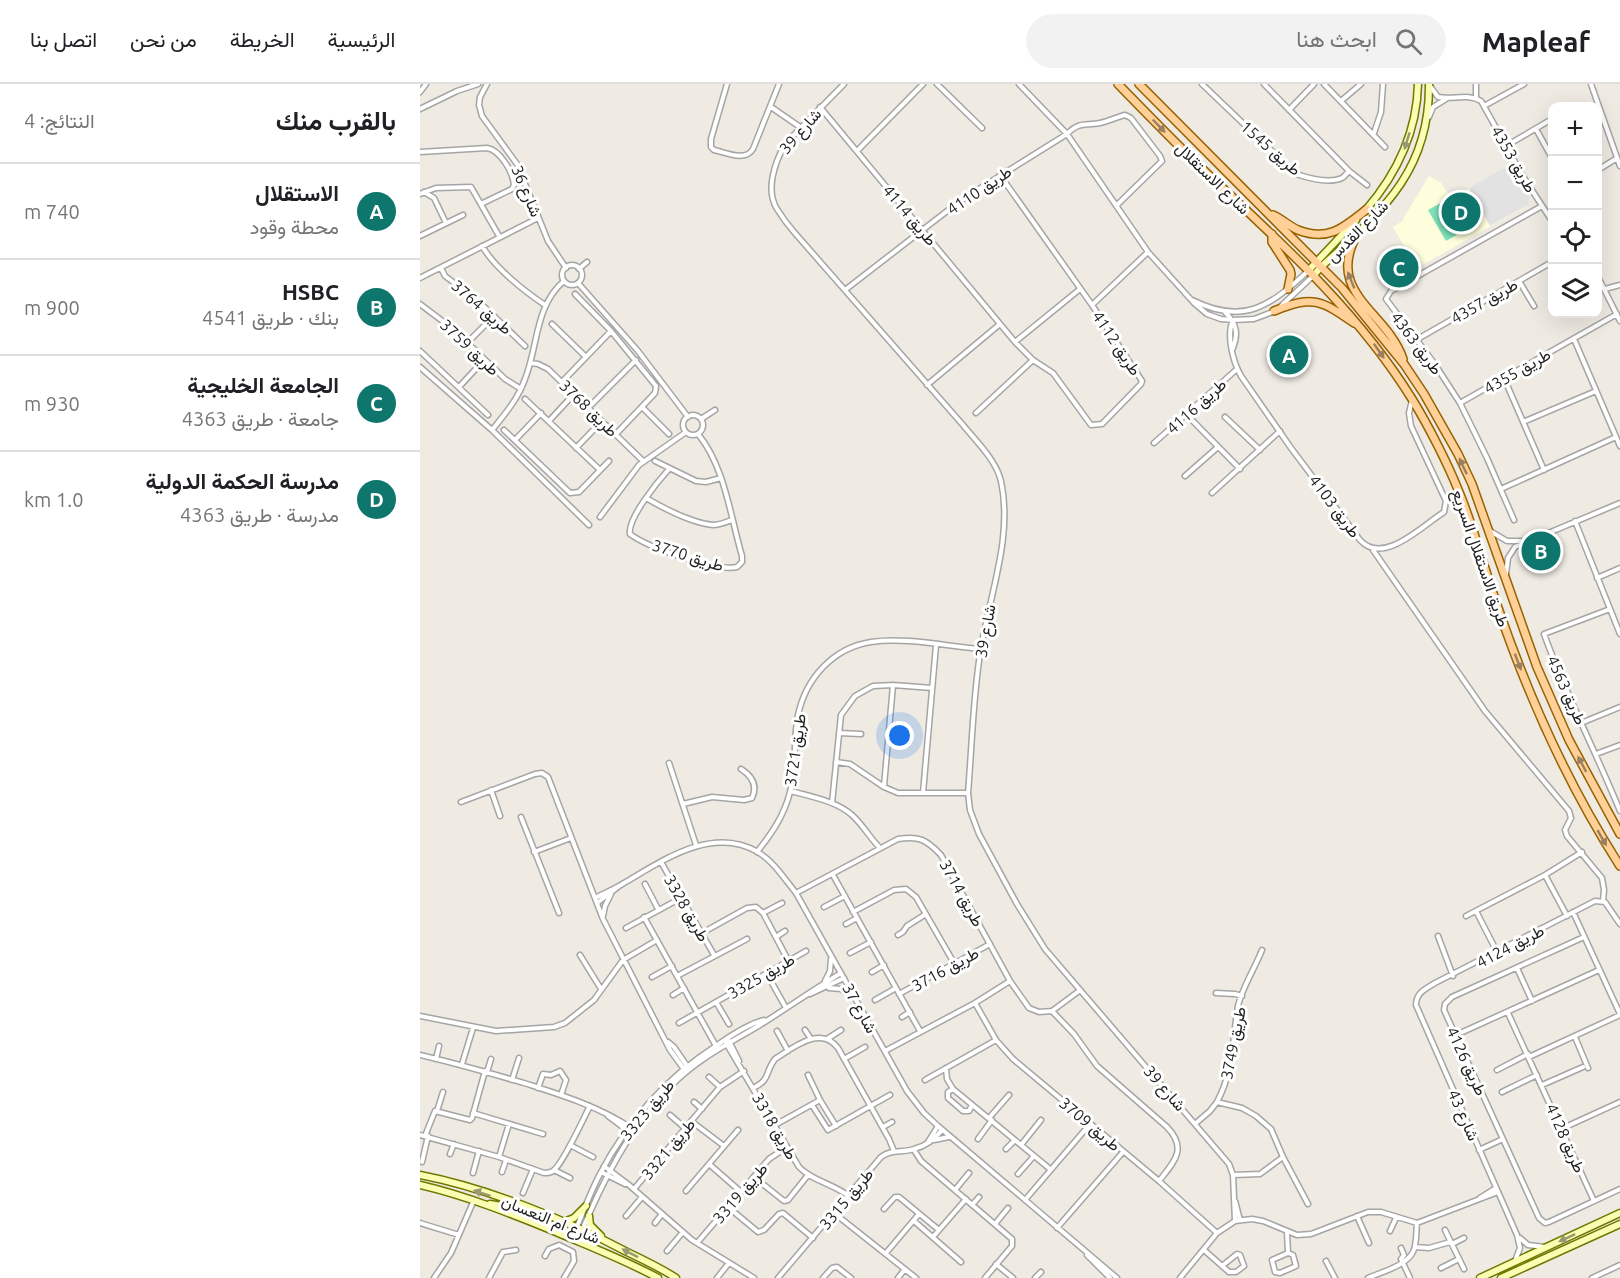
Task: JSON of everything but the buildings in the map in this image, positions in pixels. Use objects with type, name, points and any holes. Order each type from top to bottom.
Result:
[{"type":"main road","name":"شارع الاستقلال","points":[[1118,84],[1311,274]]},
{"type":"main road","name":"شارع الاستقلال","points":[[1139,84],[1318,264]]},
{"type":"main road","name":"شارع القدس","points":[[1311,274],[1390,180],[1406,149],[1415,115],[1418,84]]},
{"type":"main road","name":"شارع القدس","points":[[1318,264],[1376,216],[1400,186],[1425,130],[1429,84]]},
{"type":"main road","points":[[1268,213],[1298,230],[1324,234],[1337,231],[1367,209]]},
{"type":"main road","points":[[1358,233],[1349,250],[1346,268],[1348,275],[1354,288],[1401,352],[1404,364]]},
{"type":"main road","points":[[1272,234],[1272,242],[1290,270],[1288,290]]},
{"type":"main road","name":"طريق الاستقلال السريع","points":[[1318,264],[1352,300],[1404,364],[1458,454],[1488,529],[1537,667],[1565,730],[1620,834]]},
{"type":"main road","name":"طريق الاستقلال السريع","points":[[1311,274],[1363,328],[1412,400],[1459,492],[1497,605],[1532,696],[1578,794],[1620,866]]},
{"type":"main road","points":[[1274,311],[1298,302],[1312,301],[1332,308],[1363,328]]},
{"type":"main road","name":"شارع ام النعسان","points":[[420,1175],[477,1191],[564,1222],[576,1234],[658,1278]]},
{"type":"main road","name":"شارع ام النعسان","points":[[420,1185],[474,1200],[576,1234],[606,1241],[676,1278]]},
{"type":"main road","points":[[564,1222],[574,1218],[586,1206]]},
{"type":"main road","points":[[1480,1278],[1620,1213]]},
{"type":"main road","points":[[588,1216],[592,1228],[606,1241]]},
{"type":"main road","points":[[1501,1278],[1620,1225]]},
{"type":"street","points":[[420,92],[426,84]]},
{"type":"street","points":[[420,109],[457,91],[478,84]]},
{"type":"street","name":"شارع 36","points":[[487,84],[480,97],[479,105],[482,116],[517,164],[552,249],[566,268]]},
{"type":"street","points":[[727,84],[711,139],[711,147],[714,150],[742,157],[748,155],[753,149],[778,84]]},
{"type":"street","name":"شارع 39","points":[[844,84],[785,144],[778,156],[772,190],[775,207],[794,232],[986,453],[1000,478],[1005,523],[980,649],[968,794],[970,810],[979,834],[1017,904],[1046,949],[1229,1164],[1233,1175],[1235,1221]]},
{"type":"street","points":[[857,151],[924,84]]},
{"type":"street","points":[[937,84],[982,128]]},
{"type":"street","points":[[1019,84],[1067,134],[1148,252],[1187,297],[1207,314],[1221,319],[1254,319],[1274,311],[1288,300],[1311,274]]},
{"type":"street","name":"طريق 1545","points":[[1203,84],[1296,174],[1324,180],[1341,178],[1349,171]]},
{"type":"street","points":[[1264,84],[1349,171],[1367,185]]},
{"type":"street","points":[[1289,110],[1314,84]]},
{"type":"street","points":[[1324,84],[1374,133],[1385,147]]},
{"type":"street","points":[[1341,100],[1361,84]]},
{"type":"street","points":[[1374,133],[1381,112],[1383,84]]},
{"type":"street","points":[[1429,84],[1434,94],[1447,99],[1476,98],[1476,84]]},
{"type":"street","points":[[1484,106],[1523,84]]},
{"type":"street","points":[[1591,84],[1620,166]]},
{"type":"street","name":"طريق 4353","points":[[1476,98],[1484,106],[1548,215]]},
{"type":"street","points":[[1425,130],[1431,111],[1447,99]]},
{"type":"street","points":[[771,107],[800,127]]},
{"type":"street","name":"طريق 4114","points":[[820,107],[999,324],[1033,360]]},
{"type":"street","name":"طريق 4110","points":[[844,291],[960,201],[1067,134],[1077,125],[1102,123],[1125,115],[1131,118],[1162,161],[1117,205]]},
{"type":"street","points":[[1506,146],[1548,122]]},
{"type":"street","points":[[1536,129],[1551,156]]},
{"type":"street","points":[[420,152],[487,148],[496,152],[513,179],[514,185],[512,189],[481,204]]},
{"type":"street","points":[[1602,167],[1617,158]]},
{"type":"street","name":"طريق 4112","points":[[1000,175],[1092,305],[1142,381],[1102,424],[1091,424],[1053,373],[1033,360]]},
{"type":"street","points":[[422,193],[439,188],[471,187],[499,236]]},
{"type":"street","points":[[434,198],[439,188]]},
{"type":"street","points":[[422,193],[434,198],[446,223]]},
{"type":"street","name":"طريق 4363","points":[[1514,520],[1460,403],[1386,301],[1389,293],[1542,206]]},
{"type":"street","points":[[420,236],[463,215]]},
{"type":"street","points":[[420,278],[538,218]]},
{"type":"street","points":[[482,246],[489,256],[525,291],[545,305]]},
{"type":"street","points":[[1092,305],[1148,252]]},
{"type":"street","points":[[579,269],[587,262]]},
{"type":"street","name":"طريق 4357","points":[[1416,340],[1549,264]]},
{"type":"street","points":[[573,266],[579,269],[582,276],[578,283],[571,285],[564,281],[562,275],[566,268],[573,266]]},
{"type":"street","name":"طريق 3764","points":[[441,268],[448,278],[494,316],[525,346]]},
{"type":"street","points":[[1233,320],[1237,316],[1270,303],[1311,274]]},
{"type":"street","points":[[492,430],[521,389],[545,305],[556,288],[564,281]]},
{"type":"street","points":[[1520,281],[1534,306]]},
{"type":"street","points":[[578,283],[634,346],[688,417]]},
{"type":"street","points":[[1602,284],[1620,321]]},
{"type":"street","points":[[1605,289],[1620,285]]},
{"type":"street","points":[[1015,342],[1080,289]]},
{"type":"street","points":[[575,294],[636,360],[656,388],[655,393],[642,408],[616,434]]},
{"type":"street","points":[[1187,297],[1225,312],[1251,310]]},
{"type":"street","name":"طريق 3759","points":[[420,304],[467,343],[505,379],[521,389]]},
{"type":"street","points":[[1225,312],[1233,320]]},
{"type":"street","name":"طريق 4355","points":[[1460,403],[1617,314]]},
{"type":"street","points":[[467,343],[494,316]]},
{"type":"street","name":"طريق 4103","points":[[1233,320],[1236,324],[1236,341],[1233,348],[1237,369],[1362,543],[1373,549],[1391,548],[1444,512],[1446,507],[1446,501],[1411,426],[1409,413],[1412,400]]},
{"type":"street","points":[[552,324],[585,356]]},
{"type":"street","points":[[927,385],[999,324]]},
{"type":"street","points":[[562,382],[610,331]]},
{"type":"street","points":[[1574,339],[1620,446]]},
{"type":"street","points":[[420,351],[488,415]]},
{"type":"street","points":[[459,387],[484,360]]},
{"type":"street","points":[[588,408],[636,360]]},
{"type":"street","points":[[976,413],[1033,360]]},
{"type":"street","name":"طريق 3768","points":[[530,363],[545,367],[643,460]]},
{"type":"street","points":[[420,367],[492,430],[589,525]]},
{"type":"street","name":"طريق 4116","points":[[1154,443],[1237,369]]},
{"type":"street","points":[[1504,378],[1544,470]]},
{"type":"street","points":[[1523,422],[1596,391]]},
{"type":"street","points":[[549,421],[574,394]]},
{"type":"street","points":[[525,399],[600,470]]},
{"type":"street","points":[[642,408],[669,434]]},
{"type":"street","points":[[701,419],[715,410]]},
{"type":"street","points":[[515,440],[541,413]]},
{"type":"street","points":[[1187,415],[1240,469]]},
{"type":"street","points":[[696,416],[701,419],[702,427],[698,434],[686,432],[683,424],[688,417],[696,416]]},
{"type":"street","points":[[1225,417],[1260,450]]},
{"type":"street","points":[[576,448],[602,421]]},
{"type":"street","points":[[504,430],[570,493],[579,492],[609,461]]},
{"type":"street","points":[[1212,493],[1280,431]]},
{"type":"street","points":[[600,517],[630,474],[643,460],[686,432]]},
{"type":"street","name":"طريق 3770","points":[[669,469],[646,498],[630,527],[630,534],[653,546],[693,560],[728,568],[741,564],[742,556],[721,478],[713,456],[698,434]]},
{"type":"street","points":[[1501,489],[1616,437]]},
{"type":"street","points":[[1185,476],[1218,447]]},
{"type":"street","points":[[655,461],[699,482],[721,478]]},
{"type":"street","points":[[646,498],[675,513],[707,524],[718,525],[732,520]]},
{"type":"street","points":[[1506,578],[1508,558],[1512,550],[1525,541],[1620,503]]},
{"type":"street","points":[[1575,521],[1610,609],[1618,622],[1620,634]]},
{"type":"street","points":[[1488,529],[1506,541],[1525,541]]},
{"type":"street","points":[[1373,549],[1485,711],[1569,811],[1571,818],[1565,830],[1567,836],[1602,878],[1604,890],[1602,901],[1620,924]]},
{"type":"street","points":[[1597,578],[1620,568]]},
{"type":"street","name":"طريق 4563","points":[[1610,609],[1544,634],[1558,673],[1620,811]]},
{"type":"street","name":"طريق 3721","points":[[757,852],[775,829],[791,791],[798,714],[809,684],[822,667],[845,650],[871,642],[902,642],[980,649]]},
{"type":"street","points":[[923,793],[936,645]]},
{"type":"street","points":[[832,803],[841,714],[855,696],[873,686],[932,688]]},
{"type":"street","points":[[884,787],[893,686]]},
{"type":"street","points":[[1581,723],[1620,707]]},
{"type":"street","points":[[839,733],[861,734]]},
{"type":"street","points":[[1596,754],[1620,745]]},
{"type":"street","points":[[836,762],[849,764],[884,787],[898,793],[968,794]]},
{"type":"street","points":[[669,763],[696,845]]},
{"type":"street","points":[[683,804],[712,797],[744,800],[752,798],[753,781],[750,774],[741,769]]},
{"type":"street","points":[[461,802],[535,774],[546,774],[552,782],[603,919],[667,1041],[674,1047],[686,1069]]},
{"type":"street","points":[[491,790],[501,816]]},
{"type":"street","points":[[791,791],[832,803],[852,815],[880,848]]},
{"type":"street","points":[[521,817],[559,913]]},
{"type":"street","name":"طريق 3714","points":[[796,893],[898,839],[913,837],[928,842],[941,855],[1010,981],[1029,1008],[1039,1012],[1052,1011]]},
{"type":"street","points":[[534,852],[571,838]]},
{"type":"street","name":"شارع 37","points":[[595,898],[696,845],[728,843],[757,852],[776,867],[796,893],[912,1098],[942,1130],[1111,1277]]},
{"type":"street","points":[[1466,915],[1545,875],[1582,852]]},
{"type":"street","name":"طريق 3328","points":[[661,862],[714,955]]},
{"type":"street","points":[[833,875],[920,1031]]},
{"type":"street","points":[[1545,875],[1567,916]]},
{"type":"street","points":[[645,884],[658,909]]},
{"type":"street","name":"شارع 37","points":[[597,903],[612,894],[618,887]]},
{"type":"street","points":[[854,912],[894,890],[906,889],[916,897],[954,963]]},
{"type":"street","points":[[603,919],[605,906],[612,894]]},
{"type":"street","points":[[824,907],[844,896]]},
{"type":"street","points":[[626,928],[681,898]]},
{"type":"street","name":"طريق 4124","points":[[1418,994],[1573,912],[1595,901],[1602,901]]},
{"type":"street","points":[[763,913],[782,903]]},
{"type":"street","points":[[702,933],[750,907],[756,907],[763,913],[788,960]]},
{"type":"street","points":[[1476,911],[1497,952]]},
{"type":"street","points":[[1497,1070],[1620,1015],[1573,912]]},
{"type":"street","points":[[898,935],[907,926],[926,914]]},
{"type":"street","points":[[644,917],[716,1046]]},
{"type":"street","points":[[846,924],[857,918]]},
{"type":"street","points":[[776,937],[785,931]]},
{"type":"street","points":[[1438,936],[1453,976]]},
{"type":"street","name":"طريق 4126","points":[[1584,937],[1446,1001],[1444,1010],[1537,1215],[1545,1223],[1594,1201]]},
{"type":"street","points":[[677,976],[747,939]]},
{"type":"street","points":[[420,1016],[496,1031],[554,1027],[574,1016],[594,1000],[623,960],[657,940]]},
{"type":"street","points":[[850,953],[871,942]]},
{"type":"street","name":"طريق 3716","points":[[899,994],[990,944]]},
{"type":"street","name":"طريق 3749","points":[[1196,1123],[1210,1112],[1224,1089],[1233,1056],[1239,1003],[1262,950]]},
{"type":"street","name":"طريق 3325","points":[[679,1023],[806,951]]},
{"type":"street","points":[[580,955],[602,989]]},
{"type":"street","points":[[831,956],[830,970],[824,986],[841,989],[855,998]]},
{"type":"street","points":[[872,972],[884,965]]},
{"type":"street","points":[[652,977],[672,966]]},
{"type":"street","points":[[1517,968],[1532,1001]]},
{"type":"street","points":[[1456,1035],[1599,970]]},
{"type":"street","name":"طريق 3323","points":[[576,1234],[604,1166],[636,1119],[657,1094],[716,1046],[824,986],[841,973]]},
{"type":"street","points":[[767,974],[786,1008]]},
{"type":"street","name":"طريق 3323","points":[[824,986],[844,978]]},
{"type":"street","points":[[885,1051],[975,1004],[1010,981]]},
{"type":"street","points":[[673,995],[684,988]]},
{"type":"street","points":[[875,1000],[896,988]]},
{"type":"street","points":[[1080,991],[1052,1011],[1074,1034],[1103,1072],[1167,1127],[1175,1137],[1178,1143],[1177,1156],[1159,1181]]},
{"type":"street","points":[[1216,993],[1234,993],[1242,996]]},
{"type":"street","name":"شارع 43","points":[[1418,994],[1416,1005],[1517,1234]]},
{"type":"street","name":"طريق 3325","points":[[717,1002],[729,1024]]},
{"type":"street","name":"طريق 3709","points":[[975,1004],[996,1040],[1012,1059],[1159,1181],[1217,1233]]},
{"type":"street","points":[[902,1017],[910,1012]]},
{"type":"street","name":"طريق 4128","points":[[1508,1013],[1594,1201]]},
{"type":"street","points":[[462,1065],[473,1028]]},
{"type":"street","points":[[805,1030],[811,1039]]},
{"type":"street","points":[[827,1039],[841,1030]]},
{"type":"street","points":[[777,1031],[788,1051]]},
{"type":"street","points":[[1542,1085],[1586,1067],[1575,1037]]},
{"type":"street","points":[[753,1088],[765,1080],[773,1060],[811,1039],[827,1039],[835,1044],[844,1059],[894,1151],[914,1149],[944,1137],[951,1138]]},
{"type":"street","points":[[925,1080],[996,1040]]},
{"type":"street","name":"طريق 3323","points":[[576,1234],[634,1132],[659,1099],[686,1069],[727,1041]]},
{"type":"street","name":"طريق 3318","points":[[727,1041],[799,1167],[808,1175],[833,1185],[849,1196]]},
{"type":"street","points":[[436,1059],[439,1046]]},
{"type":"street","points":[[844,1059],[865,1047]]},
{"type":"street","points":[[420,1055],[462,1065],[561,1095],[608,1115],[634,1132]]},
{"type":"street","points":[[512,1080],[519,1058]]},
{"type":"street","points":[[437,1111],[470,1120],[491,1059]]},
{"type":"street","points":[[946,1068],[947,1079],[952,1089],[1050,1169]]},
{"type":"street","points":[[538,1088],[543,1074],[552,1075],[560,1071],[566,1080],[561,1095]]},
{"type":"street","name":"طريق 3321","points":[[633,1189],[720,1087],[744,1071]]},
{"type":"street","points":[[808,1075],[836,1126]]},
{"type":"street","points":[[1502,1092],[1537,1075]]},
{"type":"street","points":[[708,1077],[720,1087]]},
{"type":"street","points":[[952,1089],[948,1092],[948,1098],[962,1110],[969,1111],[972,1105]]},
{"type":"street","points":[[422,1162],[424,1136],[434,1112],[437,1111],[442,1092]]},
{"type":"street","points":[[812,1105],[826,1129],[836,1126],[890,1095]]},
{"type":"street","points":[[978,1139],[1009,1095]]},
{"type":"street","points":[[774,1125],[820,1100]]},
{"type":"street","name":"طريق 3321","points":[[694,1102],[702,1109]]},
{"type":"street","name":"طريق 3749","points":[[1217,1102],[1242,1108],[1271,1129],[1308,1204]]},
{"type":"street","points":[[1561,1129],[1620,1102]]},
{"type":"street","points":[[424,1136],[499,1157],[544,1173],[554,1170],[590,1106]]},
{"type":"street","points":[[473,1113],[543,1134]]},
{"type":"street","points":[[670,1115],[685,1128]]},
{"type":"street","points":[[620,1123],[636,1119]]},
{"type":"street","points":[[1021,1145],[1041,1120]]},
{"type":"street","points":[[691,1121],[724,1146]]},
{"type":"street","points":[[883,1127],[892,1122]]},
{"type":"street","points":[[619,1143],[620,1123]]},
{"type":"street","points":[[499,1157],[509,1124]]},
{"type":"street","points":[[1025,1200],[1090,1124]]},
{"type":"street","points":[[930,1141],[938,1126]]},
{"type":"street","points":[[687,1191],[738,1130]]},
{"type":"street","points":[[930,1141],[942,1130]]},
{"type":"street","points":[[1479,1150],[1503,1139]]},
{"type":"street","points":[[1006,1149],[1015,1140]]},
{"type":"street","points":[[450,1154],[454,1144]]},
{"type":"street","points":[[570,1144],[593,1157]]},
{"type":"street","name":"طريق 3319","points":[[697,1243],[771,1157],[787,1147]]},
{"type":"street","points":[[914,1149],[921,1161],[1010,1237],[1013,1244],[985,1278]]},
{"type":"street","name":"طريق 3315","points":[[778,1278],[881,1157],[894,1151]]},
{"type":"street","points":[[473,1173],[479,1152]]},
{"type":"street","points":[[1057,1228],[1123,1152]]},
{"type":"street","points":[[1018,1174],[1034,1156]]},
{"type":"street","points":[[1233,1175],[1260,1174],[1283,1157]]},
{"type":"street","points":[[502,1172],[506,1160]]},
{"type":"street","points":[[709,1164],[741,1192]]},
{"type":"street","points":[[604,1166],[697,1243],[754,1278]]},
{"type":"street","points":[[523,1193],[533,1169]]},
{"type":"street","points":[[554,1170],[570,1178]]},
{"type":"street","points":[[601,1172],[633,1189]]},
{"type":"street","points":[[955,1190],[969,1173]]},
{"type":"street","points":[[754,1177],[784,1201],[788,1200],[808,1175]]},
{"type":"street","points":[[1594,1201],[1620,1189]]},
{"type":"street","points":[[1180,1278],[1217,1233],[1235,1221],[1263,1221],[1287,1232],[1301,1235],[1311,1234],[1356,1216],[1373,1212],[1417,1223],[1497,1190]]},
{"type":"street","points":[[884,1209],[897,1196],[939,1230]]},
{"type":"street","points":[[626,1216],[642,1197]]},
{"type":"street","points":[[972,1205],[979,1197]]},
{"type":"street","points":[[933,1238],[966,1199]]},
{"type":"street","points":[[434,1278],[451,1253],[474,1200]]},
{"type":"street","name":"شارع 39","points":[[1235,1200],[1240,1220]]},
{"type":"street","points":[[728,1207],[758,1232],[764,1230],[779,1214],[783,1213],[813,1238]]},
{"type":"street","points":[[995,1224],[1008,1208]]},
{"type":"street","points":[[834,1213],[916,1278]]},
{"type":"street","points":[[655,1223],[662,1214]]},
{"type":"street","points":[[886,1253],[919,1214]]},
{"type":"street","points":[[1356,1216],[1369,1243]]},
{"type":"street","points":[[1390,1231],[1396,1218]]},
{"type":"street","points":[[914,1221],[961,1262]]},
{"type":"street","points":[[420,1223],[459,1235]]},
{"type":"street","points":[[1368,1278],[1403,1262],[1412,1255],[1417,1223]]},
{"type":"street","points":[[1445,1230],[1464,1269]]},
{"type":"street","points":[[668,1251],[683,1232]]},
{"type":"street","points":[[1287,1232],[1288,1253]]},
{"type":"street","points":[[1517,1234],[1527,1245],[1547,1247]]},
{"type":"street","points":[[1514,1262],[1520,1248],[1517,1234]]},
{"type":"street","points":[[1415,1247],[1429,1248],[1464,1238]]},
{"type":"street","points":[[546,1256],[549,1249],[558,1245],[573,1252],[574,1261],[564,1278]]},
{"type":"street","points":[[1401,1248],[1403,1262],[1410,1278]]},
{"type":"street","points":[[489,1278],[503,1252],[516,1250]]},
{"type":"street","points":[[1204,1250],[1222,1266],[1231,1273],[1245,1266],[1240,1255],[1237,1254],[1222,1266]]},
{"type":"street","points":[[1288,1253],[1293,1255],[1296,1266],[1280,1273],[1275,1272],[1271,1265],[1272,1260],[1288,1253]]},
{"type":"street","points":[[1441,1269],[1459,1259]]},
{"type":"street","points":[[1326,1261],[1335,1278]]},
{"type":"street","points":[[717,1278],[729,1263]]},
{"type":"street","points":[[996,1264],[1013,1278]]},
{"type":"street","points":[[823,1278],[837,1266],[851,1278]]},
{"type":"street","points":[[1592,1278],[1620,1266]]},
{"type":"street","points":[[898,1278],[905,1269]]},
{"type":"street","points":[[1035,1278],[1041,1272]]},
{"type":"shaded area","points":[[1510,164],[1530,198],[1528,205],[1417,268],[1393,227],[1404,220],[1429,176],[1440,181],[1447,192],[1459,194]]},
{"type":"shaded area","points":[[1510,164],[1530,198],[1528,205],[1490,226],[1469,188]]},
{"type":"green space","points":[[1455,195],[1472,226],[1446,241],[1428,210]]},
{"type":"place","name":"مدرسة الحكمة الدولية","points":[[1461,212]]},
{"type":"place","name":"الجامعة الخليجية","points":[[1399,268]]},
{"type":"place","name":"الاستقلال","points":[[1289,355]]},
{"type":"place","name":"HSBC","points":[[1541,551]]}]
